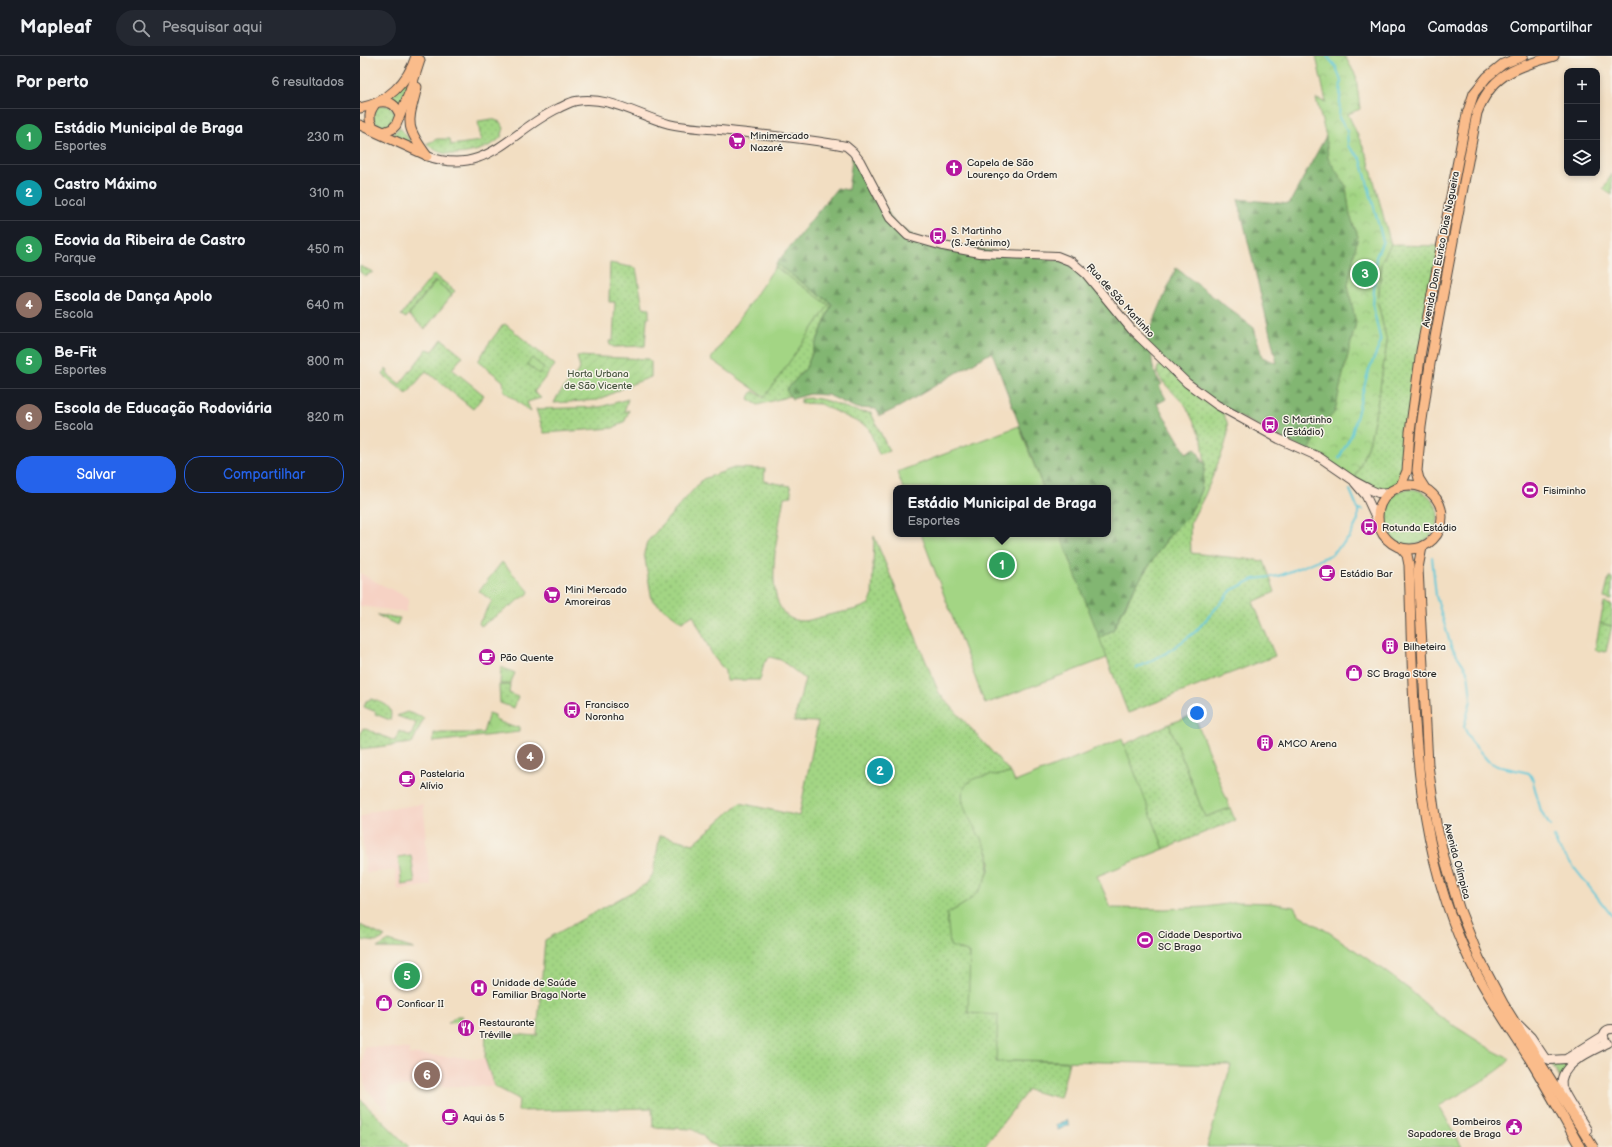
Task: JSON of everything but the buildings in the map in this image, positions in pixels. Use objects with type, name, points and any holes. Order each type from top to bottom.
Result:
[{"type":"main road","name":"Avenida Dom Eurico Dias Nogueira","points":[[1401,485],[1407,475],[1410,432],[1421,351],[1467,114],[1474,93],[1486,77],[1503,64],[1523,56]]},
{"type":"main road","name":"Avenida Dom Eurico Dias Nogueira","points":[[1424,487],[1419,479],[1417,471],[1421,428],[1430,364],[1477,113],[1483,97],[1493,83],[1506,74],[1528,64],[1554,56]]},
{"type":"main road","points":[[373,128],[369,118],[370,113],[377,103],[386,98],[396,88],[419,57]]},
{"type":"main road","points":[[384,132],[392,129],[399,118],[410,91],[419,57]]},
{"type":"main road","points":[[419,57],[420,73],[409,124],[413,137],[421,152]]},
{"type":"main road","points":[[360,108],[377,103],[390,102],[395,106],[399,118],[410,138],[421,152]]},
{"type":"main road","points":[[360,123],[421,152]]},
{"type":"main road","points":[[360,123],[384,132],[421,152]]},
{"type":"main road","points":[[1413,484],[1424,487],[1432,492],[1441,505],[1443,517],[1441,526],[1437,535],[1422,547],[1412,549],[1402,548],[1390,542],[1386,538],[1378,522],[1380,506],[1389,492],[1401,485],[1413,484]]},
{"type":"main road","name":"Avenida Olímpica","points":[[1422,547],[1418,568],[1428,765],[1436,823],[1444,856],[1460,908],[1479,958],[1504,1005],[1594,1147]]},
{"type":"main road","name":"Avenida Olímpica","points":[[1402,548],[1407,555],[1409,565],[1413,684],[1420,773],[1428,830],[1442,885],[1455,924],[1469,958],[1491,998],[1532,1063],[1580,1147]]},
{"type":"street","name":"Rua de São Martinho","points":[[421,152],[440,161],[456,163],[474,160],[488,154],[551,112],[575,101],[593,100],[616,105],[669,124],[846,146],[860,161],[890,218],[908,236],[943,246],[980,253],[1057,256],[1072,262],[1086,274],[1132,330],[1182,378],[1217,406],[1272,435],[1319,457],[1354,481],[1378,493],[1389,492]]},
{"type":"street","name":"Rua de São Martinho","points":[[1354,481],[1366,496],[1378,522]]},
{"type":"street","points":[[1516,1023],[1531,1037],[1545,1058],[1550,1060],[1566,1059],[1608,1041]]},
{"type":"street","points":[[1608,1041],[1606,1030],[1612,1029]]},
{"type":"street","points":[[1594,1147],[1594,1140],[1562,1088],[1562,1080],[1566,1069],[1572,1063],[1608,1041]]},
{"type":"shaded area","points":[[360,573],[409,598],[406,612],[360,606]]},
{"type":"shaded area","points":[[423,804],[427,838],[425,839],[431,885],[398,890],[395,870],[366,873],[360,818],[370,812]]},
{"type":"shaded area","points":[[364,1046],[409,1049],[409,1054],[485,1059],[494,1086],[389,1087],[388,1111],[375,1099],[367,1089],[364,1082],[362,1068]]},
{"type":"green space","points":[[1316,56],[1345,56],[1356,76],[1360,109],[1348,114],[1368,158],[1391,245],[1381,262],[1378,304],[1387,342],[1379,394],[1370,440],[1354,481],[1308,452],[1325,423],[1335,412],[1356,323],[1348,286],[1358,236],[1350,215],[1346,186],[1328,158],[1326,136],[1316,99],[1326,102]]},
{"type":"green space","points":[[411,75],[401,106],[390,98]]},
{"type":"green space","points":[[384,105],[392,108],[395,116],[392,124],[384,127],[376,124],[373,116],[376,108]]},
{"type":"green space","points":[[492,119],[500,122],[504,128],[502,135],[496,142],[482,149],[465,153],[449,154],[439,152],[426,144],[437,139],[450,139],[451,145],[481,141],[478,121]]},
{"type":"green space","points":[[400,128],[415,147],[392,134]]},
{"type":"green space","points":[[1326,136],[1328,158],[1346,186],[1350,215],[1358,236],[1348,286],[1356,323],[1335,412],[1325,423],[1308,452],[1217,405],[1152,350],[1153,368],[1156,376],[1162,384],[1159,386],[1166,399],[1157,404],[1186,453],[1195,448],[1205,465],[1201,489],[1187,518],[1169,536],[1129,597],[1113,630],[1099,638],[1061,537],[1111,537],[1111,485],[1042,485],[992,352],[899,407],[880,416],[876,409],[856,408],[828,395],[810,394],[792,399],[786,390],[806,368],[832,304],[776,264],[837,188],[848,190],[853,152],[895,224],[922,241],[1072,262],[1145,342],[1176,268],[1254,328],[1262,357],[1277,363],[1238,199],[1289,204]]},
{"type":"green space","points":[[1612,174],[1612,195],[1603,189]]},
{"type":"green space","points":[[1391,245],[1442,246],[1401,485],[1389,492],[1378,493],[1354,481],[1370,440],[1379,394],[1387,342],[1378,304],[1381,262]]},
{"type":"green space","points":[[610,263],[636,268],[643,307],[649,308],[645,346],[614,347],[610,345],[609,341],[613,341],[615,302],[609,302]]},
{"type":"green space","points":[[776,264],[832,304],[806,368],[786,390],[790,396],[758,405],[748,399],[753,391],[764,398],[829,305],[775,267]]},
{"type":"green space","points":[[360,266],[373,272],[365,276],[360,272]]},
{"type":"green space","points":[[775,267],[829,305],[765,397],[711,359]]},
{"type":"green space","points":[[434,274],[455,291],[452,294],[435,281],[406,318],[401,315]]},
{"type":"green space","points":[[436,281],[452,295],[425,329],[409,315]]},
{"type":"green space","points":[[505,324],[555,365],[534,392],[541,398],[527,402],[531,412],[504,391],[503,381],[479,362],[487,346]]},
{"type":"green space","points":[[442,339],[463,356],[452,369],[484,395],[473,409],[426,371],[407,394],[383,375],[386,369],[388,371],[387,374],[400,384],[427,349],[433,351]]},
{"type":"green space","name":"Horta Urbana de São Vicente","points":[[577,356],[648,359],[651,362],[651,377],[598,400],[554,403],[558,395],[580,369]]},
{"type":"green space","points":[[532,358],[544,368],[539,374],[527,364]]},
{"type":"green space","points":[[1164,365],[1172,373],[1163,382],[1157,371],[1158,367]]},
{"type":"green space","points":[[1172,373],[1199,397],[1223,413],[1227,422],[1228,433],[1224,448],[1205,495],[1190,524],[1191,553],[1264,561],[1275,592],[1253,602],[1275,656],[1128,713],[1099,638],[1113,630],[1136,585],[1169,536],[1187,518],[1201,489],[1205,465],[1202,439],[1186,406],[1163,382]]},
{"type":"green space","points":[[811,398],[827,401],[855,411],[871,413],[889,451],[879,454],[868,427],[820,404],[801,403],[801,399]]},
{"type":"green space","points":[[628,399],[624,412],[629,410],[625,421],[613,428],[544,433],[536,409],[600,407]]},
{"type":"green space","points":[[1019,426],[1042,485],[902,485],[897,472]]},
{"type":"green space","points":[[734,468],[765,469],[764,481],[790,486],[792,496],[784,497],[774,564],[774,583],[777,600],[784,613],[795,620],[806,621],[853,610],[869,604],[872,598],[874,536],[939,693],[1011,773],[977,778],[984,843],[987,851],[989,866],[988,873],[982,887],[971,899],[947,914],[970,953],[969,1013],[998,1014],[1010,1062],[1015,1060],[1069,1062],[1060,1098],[1028,1090],[984,1147],[719,1147],[709,1143],[702,1135],[692,1129],[653,1127],[652,1108],[518,1111],[519,1099],[494,1086],[485,1059],[486,1032],[537,1036],[545,940],[646,884],[653,874],[660,835],[693,844],[740,803],[799,816],[818,722],[794,721],[805,679],[781,660],[770,657],[764,663],[760,680],[726,680],[725,671],[713,656],[693,615],[682,622],[652,600],[644,553],[647,542],[703,479]]},
{"type":"green space","points":[[1404,489],[1416,489],[1426,493],[1434,501],[1438,511],[1438,523],[1434,533],[1426,541],[1416,545],[1404,545],[1394,541],[1386,533],[1382,523],[1382,511],[1386,501],[1394,493]]},
{"type":"green space","points":[[922,537],[1061,537],[1107,658],[985,704]]},
{"type":"green space","points":[[502,562],[529,591],[528,594],[481,626],[479,623],[492,601],[479,591]]},
{"type":"green space","points":[[1609,578],[1612,578],[1612,600],[1604,598]]},
{"type":"green space","points":[[1604,603],[1612,605],[1612,626],[1600,623]]},
{"type":"green space","points":[[377,615],[400,618],[397,625]]},
{"type":"green space","points":[[1600,623],[1612,626],[1606,652],[1595,650]]},
{"type":"green space","points":[[501,667],[515,673],[510,684],[500,684]]},
{"type":"green space","points":[[499,685],[510,685],[509,693],[518,697],[514,708],[500,703]]},
{"type":"green space","points":[[371,699],[383,703],[389,708],[391,715],[390,720],[375,714],[376,712],[364,707],[366,701]]},
{"type":"green space","points":[[407,712],[424,718],[412,743],[360,749],[360,736],[363,728],[395,741],[399,731],[411,736],[416,723],[397,716]]},
{"type":"green space","points":[[489,713],[495,715],[495,720],[513,727],[519,726],[519,732],[433,742],[434,733],[483,733]]},
{"type":"green space","points":[[1194,715],[1230,808],[1205,817],[1169,724]]},
{"type":"green space","points":[[1169,724],[1205,817],[1230,808],[1235,820],[1164,849],[1123,745]]},
{"type":"green space","name":"Cidade Desportiva SC Braga","points":[[1122,739],[1164,849],[1097,876],[1111,908],[1165,909],[1206,907],[1240,902],[1270,903],[1294,907],[1298,914],[1330,933],[1410,990],[1436,1014],[1492,1050],[1510,1059],[1498,1071],[1439,1106],[1462,1147],[1207,1147],[1231,1065],[1015,1060],[1010,1062],[996,1062],[998,1015],[968,1013],[970,953],[950,946],[947,914],[967,902],[976,894],[985,881],[990,867],[988,853],[965,810],[962,799],[963,790],[973,779],[983,776],[1011,773],[1015,782]]},
{"type":"green space","points":[[411,855],[415,883],[402,885],[398,857]]},
{"type":"green space","points":[[360,925],[385,937],[376,942],[360,940]]},
{"type":"green space","points":[[389,941],[414,949],[377,948]]},
{"type":"green space","points":[[457,1016],[462,1016],[462,1022],[448,1023]]},
{"type":"green space","points":[[1595,1044],[1560,1078],[1551,1063]]},
{"type":"green space","points":[[360,1099],[409,1147],[360,1147]]},
{"type":"water","points":[[1067,1120],[1069,1125],[1058,1130],[1056,1125]]},
{"type":"waterway","points":[[1327,56],[1336,67],[1341,81],[1339,118],[1347,130],[1348,146],[1361,159],[1383,241],[1376,257],[1373,307],[1381,342],[1368,372],[1352,434],[1339,458]]},
{"type":"waterway","points":[[1137,668],[1168,652],[1195,632],[1232,590],[1254,579],[1279,576],[1331,555],[1349,538],[1358,520],[1358,509],[1350,490]]},
{"type":"waterway","points":[[1358,509],[1362,510]]},
{"type":"waterway","points":[[1432,557],[1436,596],[1451,646],[1468,672],[1471,700],[1464,727],[1471,741],[1488,761],[1497,766],[1529,773],[1532,778],[1541,811],[1550,826]]},
{"type":"waterway","points":[[1554,837],[1558,847],[1612,916]]},
{"type":"place","name":"Minimercado Nazaré","points":[[737,141]]},
{"type":"place","name":"Capela de São Lourenço da Ordem","points":[[954,168]]},
{"type":"place","name":"S. Martinho (S. Jerónimo)","points":[[938,236]]},
{"type":"place","name":"Ecovia da Ribeira de Castro","points":[[1365,274]]},
{"type":"place","name":"S Martinho (Estádio)","points":[[1270,425]]},
{"type":"place","name":"Fisiminho","points":[[1530,490]]},
{"type":"place","name":"Rotunda Estádio","points":[[1369,527]]},
{"type":"place","name":"Estádio Municipal de Braga","points":[[1002,565]]},
{"type":"place","name":"Estádio Bar","points":[[1327,573]]},
{"type":"place","name":"Mini Mercado Amoreiras","points":[[552,595]]},
{"type":"place","name":"Bilheteira","points":[[1390,646]]},
{"type":"place","name":"Pão Quente","points":[[487,657]]},
{"type":"place","name":"SC Braga Store","points":[[1354,673]]},
{"type":"place","name":"Francisco Noronha","points":[[572,710]]},
{"type":"place","name":"AMCO Arena","points":[[1265,743]]},
{"type":"place","name":"Escola de Dança Apolo","points":[[530,757]]},
{"type":"place","name":"Castro Máximo","points":[[880,771]]},
{"type":"place","name":"Pastelaria Alívio","points":[[407,779]]},
{"type":"place","name":"Cidade Desportiva SC Braga","points":[[1145,940]]},
{"type":"place","name":"Be-Fit","points":[[407,976]]},
{"type":"place","name":"Unidade de Saúde Familiar Braga Norte","points":[[479,988]]},
{"type":"place","name":"Conficar II","points":[[384,1003]]},
{"type":"place","name":"Restaurante Tréville","points":[[466,1028]]},
{"type":"place","name":"Escola de Educação Rodoviária","points":[[427,1075]]},
{"type":"place","name":"Aqui às 5","points":[[450,1117]]},
{"type":"place","name":"Bombeiros Sapadores de Braga","points":[[1514,1127]]}]
